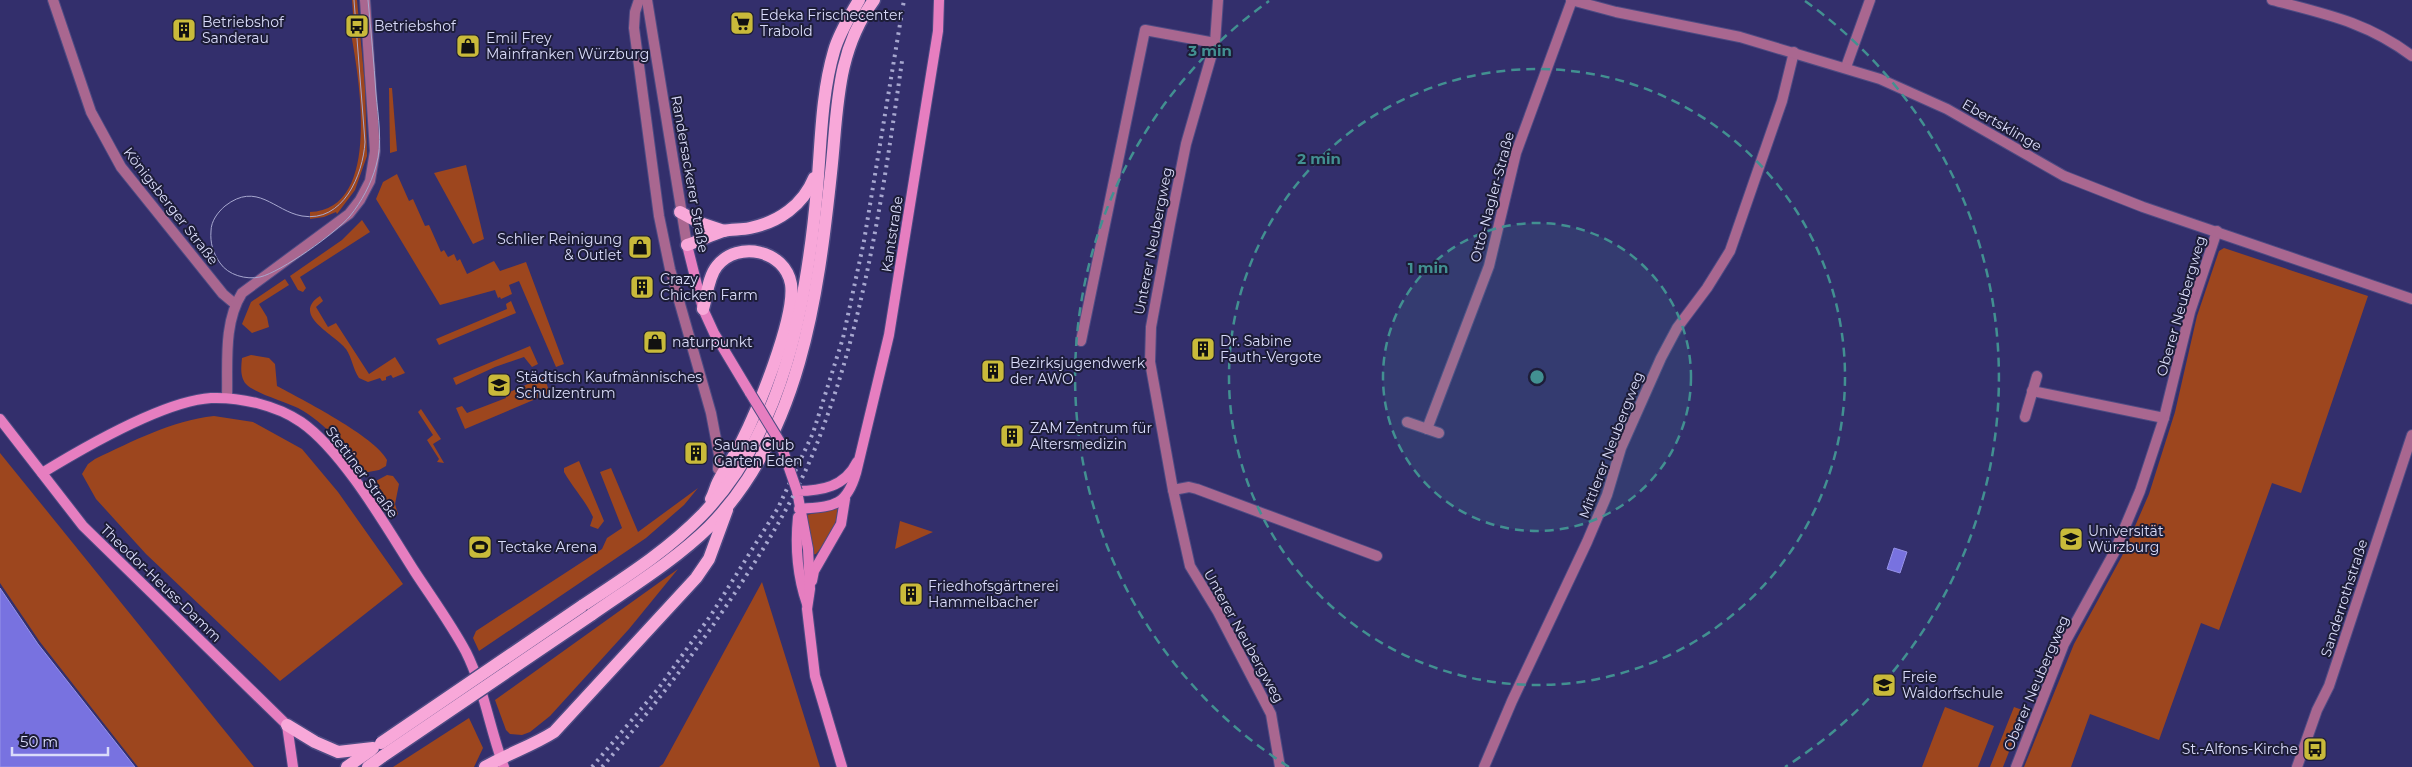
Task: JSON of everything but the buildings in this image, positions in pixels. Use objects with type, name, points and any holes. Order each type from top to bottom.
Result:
[{"type":"main road","points":[[368,767],[586,610],[657,555],[720,495],[752,446],[777,390],[791,343],[808,265],[827,85],[834,50],[859,0]]},
{"type":"main road","points":[[346,767],[586,610],[660,568],[694,541],[730,504],[756,466],[786,404],[802,352],[822,249],[838,90],[846,56],[856,28],[874,0]]},
{"type":"main road","name":"Kantstraße","points":[[933,0],[939,16]]},
{"type":"main road","name":"Kantstraße","points":[[810,589],[814,571],[841,524],[845,499],[853,486],[889,335],[923,128],[939,16],[939,0]]},
{"type":"main road","points":[[687,245],[724,231],[751,228],[772,221],[785,214],[808,193],[820,164]]},
{"type":"main road","points":[[680,212],[700,223],[724,231]]},
{"type":"main road","name":"Randersackerer Straße","points":[[687,245],[703,309],[714,333],[780,442],[797,491],[808,549],[810,589],[807,604]]},
{"type":"main road","points":[[702,514],[741,444],[774,363],[789,304],[791,285],[786,271],[778,261],[751,250],[727,257],[717,266],[712,275],[703,309]]},
{"type":"main road","name":"Stettiner Straße","points":[[42,473],[148,417],[171,407],[192,401],[227,398],[266,406],[300,421],[324,442],[357,484],[466,652],[502,762]]},
{"type":"main road","name":"Theodor-Heuss-Damm","points":[[0,419],[83,526],[287,725]]},
{"type":"main road","name":"Kantstraße","points":[[797,491],[820,491],[833,486],[845,478],[854,467],[860,455]]},
{"type":"main road","points":[[718,470],[718,483]]},
{"type":"main road","points":[[799,509],[820,507],[845,499]]},
{"type":"main road","points":[[485,767],[502,762],[554,732],[689,586],[709,559],[730,504]]},
{"type":"main road","name":"Randersackerer Straße","points":[[799,509],[795,546],[802,588],[807,604],[815,676],[842,767]]},
{"type":"main road","points":[[287,725],[320,745],[338,752],[373,748]]},
{"type":"main road","points":[[287,725],[293,767]]},
{"type":"street","name":"Königsberger Straße","points":[[53,0],[91,112],[121,167],[223,294],[235,304]]},
{"type":"street","points":[[227,398],[230,320],[235,304],[242,293],[253,283],[349,214],[363,195],[370,181],[374,166],[375,130],[365,0]]},
{"type":"street","points":[[639,0],[635,12],[634,28],[654,190],[670,269],[711,413],[719,455],[718,470]]},
{"type":"street","name":"Randersackerer Straße","points":[[647,0],[680,212],[687,245]]},
{"type":"street","name":"Unterer Neubergweg","points":[[1218,0],[1215,43],[1186,144],[1151,327],[1150,362],[1173,490],[1190,566],[1218,612],[1271,714],[1280,767]]},
{"type":"street","name":"Ebertsklinge","points":[[1572,0],[1625,14],[1714,31],[1846,67],[1894,84],[1947,109],[2058,173],[2142,207],[2412,299]]},
{"type":"street","name":"Otto-Nagler-Straße","points":[[1427,429],[1489,266],[1516,153],[1572,0]]},
{"type":"street","points":[[1846,67],[1870,0]]},
{"type":"street","points":[[2272,0],[2367,27],[2390,39],[2412,56]]},
{"type":"street","points":[[1081,341],[1145,30],[1215,43]]},
{"type":"street","name":"Mittlerer Neubergweg","points":[[1484,767],[1512,701],[1587,542],[1606,495],[1621,448],[1661,358],[1678,328],[1707,288],[1733,242],[1782,101],[1794,52]]},
{"type":"street","name":"Oberer Neubergweg","points":[[2016,767],[2064,644],[2114,554],[2137,499],[2164,418],[2190,312],[2217,231]]},
{"type":"street","points":[[2025,417],[2037,376]]},
{"type":"street","points":[[2032,392],[2164,418]]},
{"type":"street","points":[[1407,422],[1439,434]]},
{"type":"street","name":"Sanderrothstraße","points":[[2297,767],[2317,710],[2329,686],[2412,435]]},
{"type":"street","points":[[1173,490],[1189,487],[1197,489],[1377,556]]},
{"type":"shaded area","points":[[352,0],[357,0],[365,86],[367,156],[355,190],[337,214],[336,212],[324,217],[310,219],[310,212],[333,205],[349,189],[357,165],[361,136],[358,75],[350,28],[354,28]]},
{"type":"shaded area","points":[[389,88],[392,88],[397,151],[390,153]]},
{"type":"shaded area","points":[[466,165],[484,239],[473,244],[434,173]]},
{"type":"shaded area","points":[[397,174],[409,201],[413,199],[425,226],[429,225],[441,252],[444,250],[448,257],[454,254],[457,261],[460,259],[467,274],[494,261],[500,271],[526,262],[564,364],[556,367],[519,281],[509,285],[512,294],[501,299],[500,297],[498,298],[495,290],[440,305],[376,199],[383,182]]},
{"type":"shaded area","points":[[362,220],[370,232],[300,277],[306,288],[303,292],[298,290],[290,276],[342,240]]},
{"type":"shaded area","points":[[2224,248],[2368,296],[2301,493],[2272,483],[2219,630],[2201,623],[2159,740],[2090,714],[2071,767],[2024,767],[2074,644],[2122,556],[2149,494],[2175,412],[2197,316],[2219,251]]},
{"type":"shaded area","points":[[285,279],[289,285],[259,304],[267,317],[269,327],[252,333],[242,324],[251,302]]},
{"type":"shaded area","points":[[320,296],[323,301],[316,307],[328,327],[336,323],[369,374],[395,357],[405,373],[393,378],[391,375],[382,381],[380,378],[368,382],[359,378],[346,349],[312,317],[310,310],[312,303]]},
{"type":"shaded area","points":[[511,301],[516,313],[439,345],[436,339],[507,309],[506,304]]},
{"type":"shaded area","points":[[530,346],[538,364],[532,367],[524,357],[495,367],[456,385],[453,378]]},
{"type":"shaded area","points":[[251,355],[269,358],[275,364],[277,386],[337,419],[369,441],[387,460],[386,466],[379,470],[363,473],[342,445],[318,421],[298,408],[263,394],[246,384],[242,375],[242,358]]},
{"type":"shaded area","points":[[544,377],[550,393],[465,429],[456,408],[462,406],[467,413],[506,398],[505,394]]},
{"type":"shaded area","points":[[421,409],[441,439],[433,444],[444,463],[437,462],[439,459],[427,440],[433,435],[418,412]]},
{"type":"shaded area","points":[[214,416],[253,422],[302,449],[338,492],[403,584],[280,681],[146,554],[96,499],[82,474],[88,464],[95,459],[138,439],[183,422]]},
{"type":"shaded area","points":[[0,453],[254,767],[138,767],[40,642],[0,583]]},
{"type":"shaded area","points":[[579,461],[604,521],[598,529],[590,526],[593,517],[564,472],[564,468]]},
{"type":"shaded area","points":[[611,468],[638,532],[698,488],[684,505],[646,538],[479,651],[473,638],[476,631],[602,549],[607,538],[622,528],[600,472]]},
{"type":"shaded area","points":[[387,475],[393,476],[399,484],[395,504],[398,514],[393,518],[374,488],[374,482]]},
{"type":"shaded area","points":[[838,509],[836,522],[831,533],[816,554],[811,555],[807,515]]},
{"type":"shaded area","points":[[900,521],[933,532],[895,549]]},
{"type":"shaded area","points":[[1894,548],[1907,552],[1900,573],[1887,569]]},
{"type":"shaded area","points":[[678,569],[629,629],[550,716],[530,732],[522,735],[510,734],[506,730],[495,700]]},
{"type":"shaded area","points":[[762,582],[820,767],[659,767],[663,764]]},
{"type":"shaded area","points":[[0,588],[38,644],[135,767],[0,767]]},
{"type":"shaded area","points":[[1945,707],[1994,726],[1978,767],[1922,767]]},
{"type":"shaded area","points":[[2014,707],[2025,711],[2003,767],[1990,767]]},
{"type":"shaded area","points":[[469,718],[483,748],[474,767],[393,767]]},
{"type":"tram line","points":[[354,0],[365,142],[355,182],[339,204],[329,212],[316,216],[302,216],[265,200],[247,196],[236,199],[225,206],[217,214],[211,227],[212,248],[223,267],[238,276],[260,277],[294,260],[343,223],[366,192],[376,166],[380,139],[368,0]]},
{"type":"railway","points":[[592,767],[658,689],[711,615],[778,508],[813,433],[843,338],[864,241],[904,0]]},
{"type":"railway","points":[[602,767],[676,676],[711,628],[777,526],[805,471],[837,388],[862,296],[872,250],[902,61]]},
{"type":"place","name":"Edeka Frischecenter Trabold","points":[[742,23]]},
{"type":"place","name":"Betriebshof","points":[[357,26]]},
{"type":"place","name":"Betriebshof Sanderau","points":[[184,30]]},
{"type":"place","name":"Emil Frey Mainfranken Würzburg","points":[[468,46]]},
{"type":"place","name":"Schlier Reinigung & Outlet","points":[[640,247]]},
{"type":"place","name":"Crazy Chicken Farm","points":[[642,287]]},
{"type":"place","name":"naturpunkt","points":[[655,342]]},
{"type":"place","name":"Dr. Sabine Fauth-Vergote","points":[[1203,349]]},
{"type":"place","name":"Bezirksjugendwerk der AWO","points":[[993,371]]},
{"type":"place","name":"Städtisch Kaufmännisches Schulzentrum","points":[[499,385]]},
{"type":"place","name":"ZAM Zentrum für Altersmedizin","points":[[1012,436]]},
{"type":"place","name":"Sauna Club Garten Eden","points":[[696,453]]},
{"type":"place","name":"Universität Würzburg","points":[[2071,539]]},
{"type":"place","name":"Tectake Arena","points":[[480,547]]},
{"type":"place","name":"Friedhofsgärtnerei Hammelbacher","points":[[911,594]]},
{"type":"place","name":"Freie Waldorfschule","points":[[1884,685]]},
{"type":"place","name":"St.-Alfons-Kirche","points":[[2315,749]]}]
